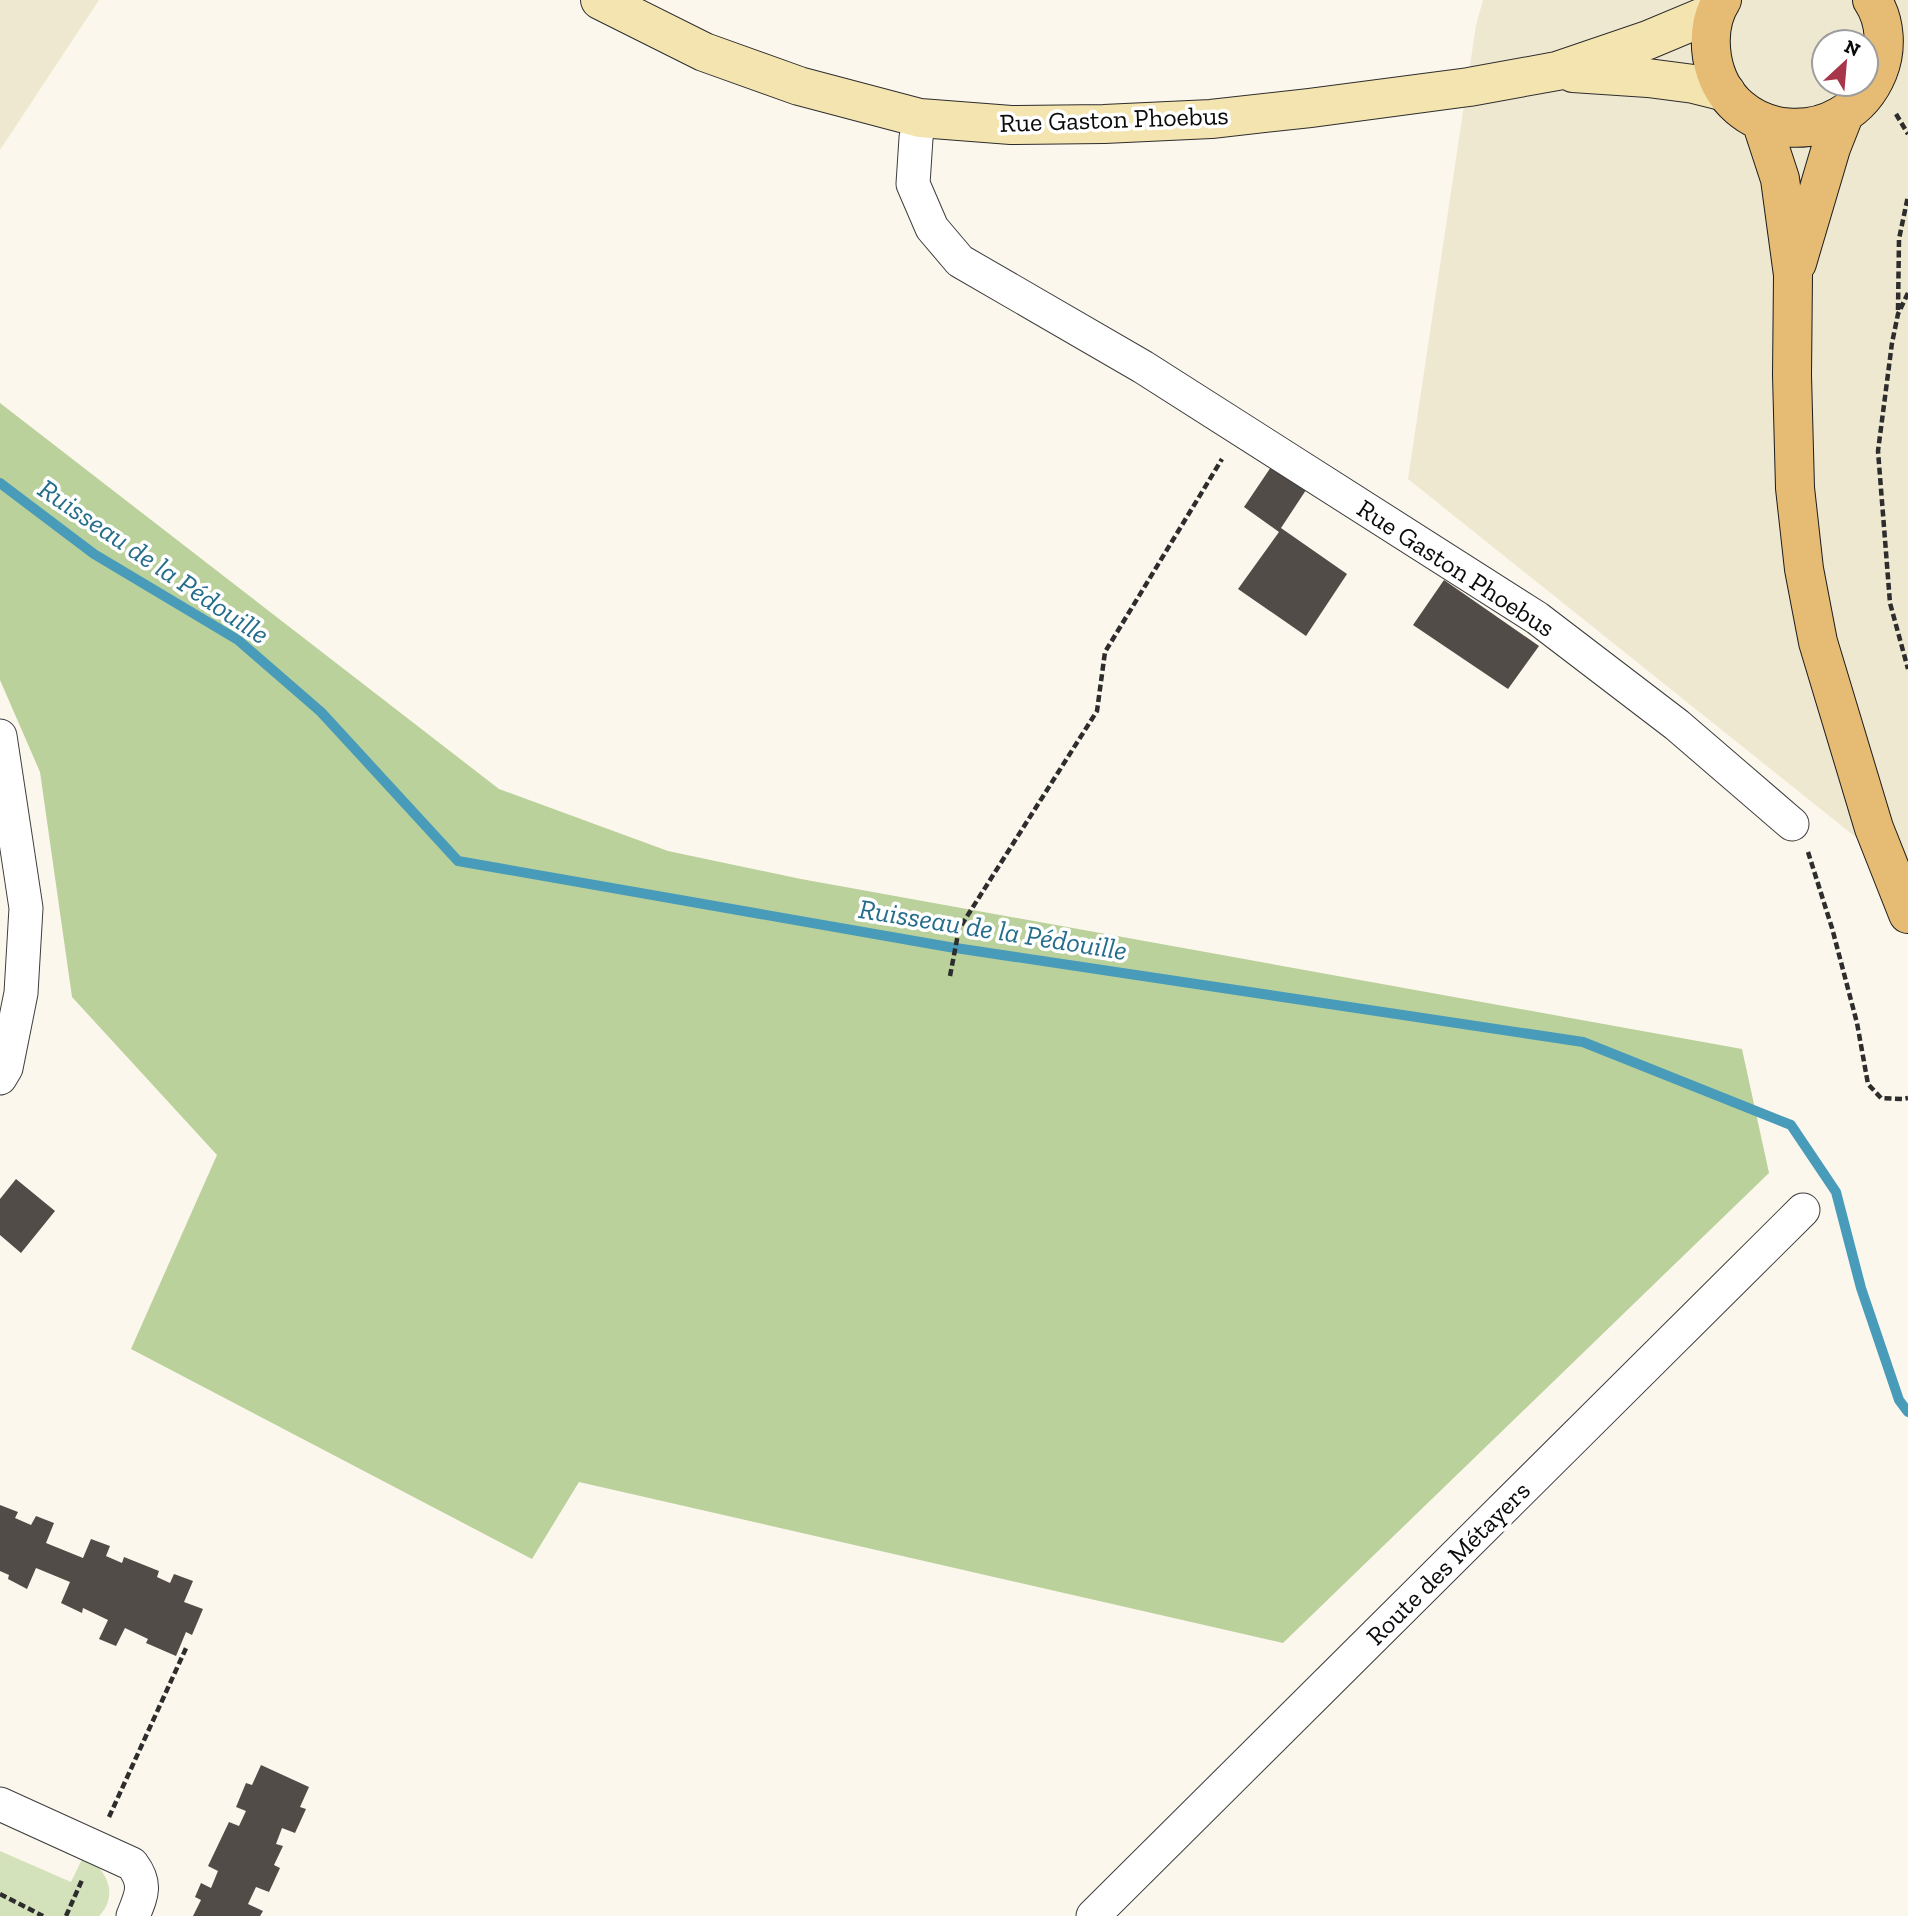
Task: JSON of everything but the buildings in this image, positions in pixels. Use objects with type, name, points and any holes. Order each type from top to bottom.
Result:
[{"type":"main road","name":"Rue Gaston Phoebus","points":[[600,0],[704,52],[799,86],[920,118],[1011,125],[1211,119],[1469,88],[1557,71],[1648,40],[1718,6]]},
{"type":"main road","points":[[1718,6],[1710,42],[1714,66],[1726,93],[1740,107],[1761,121],[1785,128],[1805,128],[1825,124],[1844,115],[1860,102],[1872,86],[1882,61],[1884,34],[1872,0]]},
{"type":"main road","name":"Rue Gaston Phoebus","points":[[1557,71],[1671,81],[1726,93]]},
{"type":"main road","points":[[1793,275],[1831,148],[1844,115]]},
{"type":"main road","points":[[1761,121],[1780,179],[1793,275],[1795,488],[1804,569],[1818,642],[1874,828],[1908,914]]},
{"type":"street","name":"Rue Gaston Phoebus","points":[[920,118],[913,184],[932,228],[960,261],[1143,367],[1537,618],[1677,725],[1792,824]]},
{"type":"street","points":[[0,736],[26,908],[21,993],[6,1068],[0,1077]]},
{"type":"street","name":"Route des Métayers","points":[[1093,1916],[1802,1210]]},
{"type":"street","points":[[0,1804],[132,1864],[140,1874],[143,1885],[133,1916]]},
{"type":"path","points":[[1908,196],[1899,239],[1898,314],[1878,451],[1890,603],[1908,669]]},
{"type":"path","points":[[1898,314],[1908,293]]},
{"type":"path","points":[[950,976],[960,929],[1097,711],[1105,652],[1241,428]]},
{"type":"path","points":[[1792,824],[1807,849],[1832,928],[1857,1023],[1868,1084],[1881,1098],[1908,1098]]},
{"type":"path","points":[[66,1916],[187,1646]]},
{"type":"path","points":[[0,1894],[43,1916]]},
{"type":"shaded area","points":[[0,0],[99,0],[0,150]]},
{"type":"shaded area","points":[[1483,0],[1908,0],[1908,879],[1408,479],[1476,25]]},
{"type":"green space","points":[[0,403],[499,789],[668,851],[801,879],[1742,1049],[1769,1173],[1283,1643],[579,1482],[532,1559],[131,1349],[217,1155],[72,997],[40,772],[0,680]]},
{"type":"green space","points":[[0,1851],[71,1882],[82,1859],[95,1865],[108,1884],[109,1898],[104,1910],[99,1916],[0,1916]]},
{"type":"waterway","name":"Ruisseau de la Pédouille","points":[[0,483],[94,554],[238,640],[321,712],[458,861],[949,947],[1583,1042],[1791,1125],[1836,1192],[1861,1288],[1899,1400],[1908,1412]]}]
